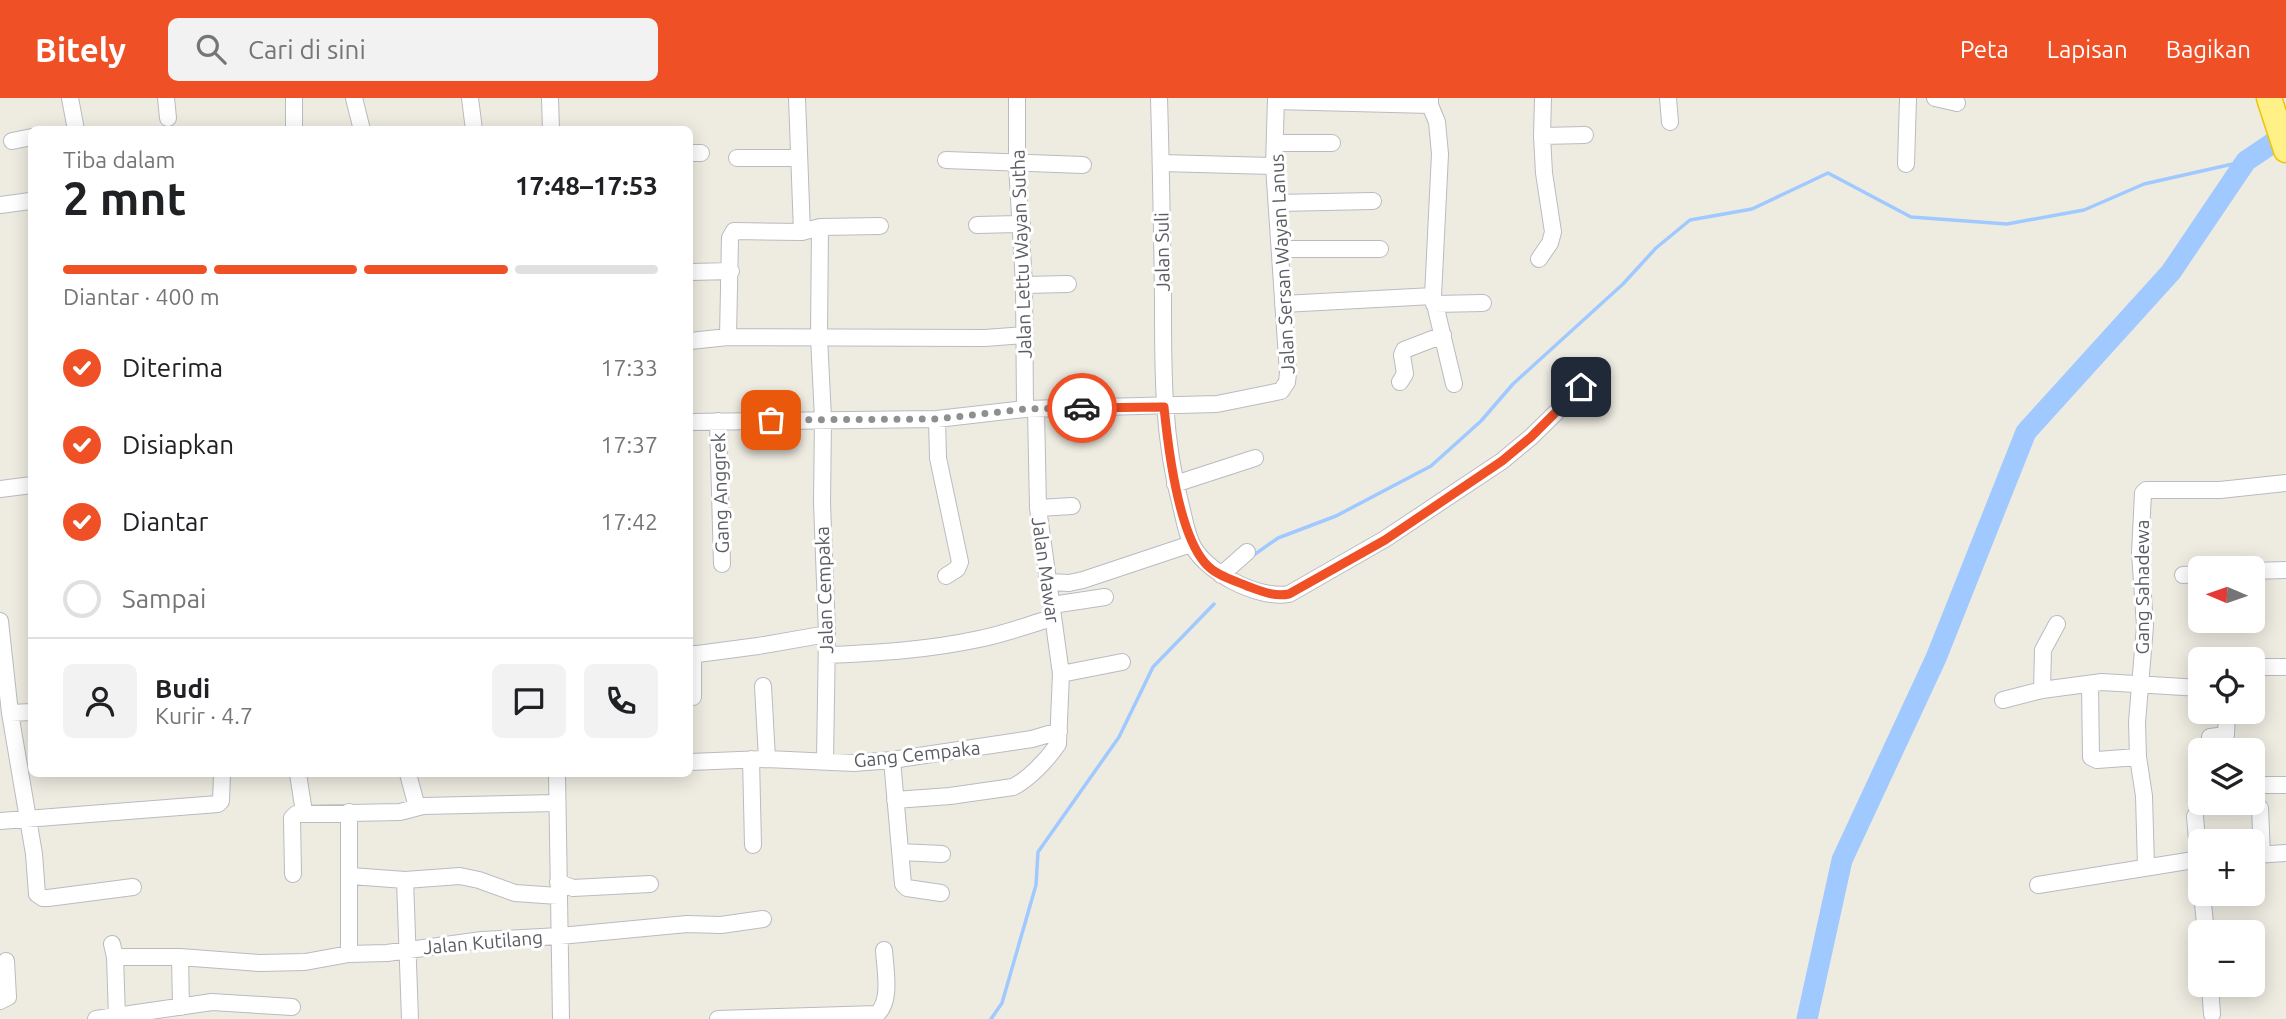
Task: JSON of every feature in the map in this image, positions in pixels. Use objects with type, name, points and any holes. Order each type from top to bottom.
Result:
[{"type":"highway","points":[[2269,98],[2286,150]]},
{"type":"street","points":[[70,98],[75,126]]},
{"type":"street","points":[[166,98],[168,118]]},
{"type":"street","points":[[294,98],[294,126]]},
{"type":"street","points":[[354,98],[361,126]]},
{"type":"street","points":[[470,98],[474,126]]},
{"type":"street","points":[[550,98],[551,126]]},
{"type":"street","points":[[797,98],[803,232]]},
{"type":"street","name":"Jalan Lettu Wayan Sutha","points":[[1017,98],[1017,164],[1030,409]]},
{"type":"street","name":"Jalan Suli","points":[[1159,98],[1164,407],[1175,484],[1191,544]]},
{"type":"street","points":[[1539,259],[1550,243],[1553,232],[1542,136],[1543,98]]},
{"type":"street","points":[[1668,98],[1670,122]]},
{"type":"street","points":[[1906,163],[1908,98]]},
{"type":"street","points":[[1935,98],[1957,103]]},
{"type":"street","points":[[1276,99],[1430,102],[1437,122],[1440,154],[1434,300],[1454,384]]},
{"type":"street","name":"Jalan Sersan Wayan Lanus","points":[[693,422],[937,419],[1030,409],[1164,407],[1216,404],[1284,389],[1288,373],[1275,166],[1276,99]]},
{"type":"street","points":[[1542,136],[1585,135]]},
{"type":"street","points":[[12,141],[28,138]]},
{"type":"street","points":[[1276,143],[1332,143]]},
{"type":"street","points":[[737,158],[799,158]]},
{"type":"street","points":[[946,160],[1083,165]]},
{"type":"street","points":[[1161,163],[1275,166]]},
{"type":"street","points":[[0,205],[28,201]]},
{"type":"street","points":[[1278,203],[1373,201]]},
{"type":"street","points":[[977,225],[1022,223]]},
{"type":"street","points":[[728,337],[730,238],[734,231],[803,232],[820,227],[880,226]]},
{"type":"street","name":"Jalan Cempaka","points":[[820,227],[818,337],[823,419],[822,510],[827,634],[825,761]]},
{"type":"street","points":[[1280,249],[1380,249]]},
{"type":"street","points":[[693,272],[731,271]]},
{"type":"street","points":[[1024,285],[1068,284]]},
{"type":"street","points":[[1283,304],[1434,300],[1483,303]]},
{"type":"street","points":[[693,341],[728,337],[985,338],[1025,335]]},
{"type":"street","points":[[1399,382],[1405,374],[1402,355],[1404,349],[1443,335]]},
{"type":"street","points":[[1049,582],[1069,583],[1191,544],[1206,564],[1221,575],[1260,591],[1281,596],[1289,594],[1385,540],[1502,461],[1579,390],[1580,383],[1575,377]]},
{"type":"street","name":"Jalan Mawar","points":[[1030,409],[1038,508],[1061,674],[1059,731]]},
{"type":"street","points":[[937,419],[938,458],[960,562],[957,569],[946,576]]},
{"type":"street","name":"Gang Anggrek","points":[[718,421],[722,564]]},
{"type":"street","points":[[1175,484],[1255,458]]},
{"type":"street","name":"Gang Sahadewa","points":[[2146,867],[2144,796],[2138,757],[2137,722],[2145,626],[2140,553],[2143,493],[2146,490],[2220,490],[2286,483]]},
{"type":"street","points":[[0,489],[28,486]]},
{"type":"street","points":[[1038,508],[1072,506]]},
{"type":"street","points":[[1221,575],[1247,552]]},
{"type":"street","points":[[2265,571],[2286,570]]},
{"type":"street","points":[[2183,575],[2188,575]]},
{"type":"street","points":[[827,655],[928,649],[982,639],[1052,611],[1105,597]]},
{"type":"street","points":[[0,621],[3,682],[24,764],[36,891],[40,896],[48,898],[133,887]]},
{"type":"street","points":[[2042,690],[2043,650],[2057,624]]},
{"type":"street","points":[[693,655],[827,634]]},
{"type":"street","points":[[1061,674],[1122,662]]},
{"type":"street","points":[[2265,667],[2286,667]]},
{"type":"street","points":[[2003,700],[2042,690],[2121,681],[2188,687]]},
{"type":"street","points":[[2090,684],[2091,757],[2097,760],[2138,757]]},
{"type":"street","points":[[753,845],[763,686]]},
{"type":"street","points":[[10,713],[28,712]]},
{"type":"street","points":[[2210,737],[2226,735],[2226,724]]},
{"type":"street","points":[[895,800],[1013,787],[1053,752],[1058,744],[1059,731]]},
{"type":"street","name":"Gang Cempaka","points":[[693,762],[759,759],[854,763],[892,760],[1032,739],[1059,731]]},
{"type":"street","points":[[892,760],[903,884],[906,887],[941,892]]},
{"type":"street","points":[[0,821],[219,804],[222,777]]},
{"type":"street","points":[[298,777],[304,812]]},
{"type":"street","points":[[409,777],[416,807]]},
{"type":"street","points":[[557,777],[561,1019]]},
{"type":"street","points":[[2265,785],[2286,785]]},
{"type":"street","points":[[293,874],[292,818],[304,812],[400,812],[416,807],[557,803]]},
{"type":"street","points":[[349,812],[349,954]]},
{"type":"street","points":[[2195,816],[2196,829]]},
{"type":"street","points":[[900,852],[942,854]]},
{"type":"street","points":[[2265,854],[2286,853]]},
{"type":"street","points":[[2038,885],[2188,861]]},
{"type":"street","points":[[351,876],[405,880],[460,876],[515,893],[650,884]]},
{"type":"street","points":[[405,880],[406,950]]},
{"type":"street","name":"Jalan Kutilang","points":[[117,1017],[114,950],[259,963],[305,962],[349,954],[387,953],[482,940],[687,924],[721,925],[763,919]]},
{"type":"street","name":"Jalan Kutilang","points":[[406,950],[410,1019]]},
{"type":"street","points":[[718,1019],[877,1014],[885,1002],[884,950]]},
{"type":"street","points":[[174,1011],[180,957]]},
{"type":"street","points":[[0,1001],[8,997],[6,961]]},
{"type":"street","points":[[2211,997],[2212,1014]]},
{"type":"street","points":[[96,1019],[174,1011],[212,1002],[292,1007]]},
{"type":"street","points":[[212,1002],[212,1019]]},
{"type":"waterway","points":[[1807,1019],[1842,860],[1936,658],[2026,432],[2171,272],[2246,161],[2286,134]]},
{"type":"waterway","points":[[1251,557],[1278,538],[1336,516],[1431,466],[1481,421],[1513,384],[1623,284],[1656,248],[1690,220],[1752,209],[1828,173],[1911,217],[2007,224],[2084,210],[2144,184],[2246,161]]},
{"type":"waterway","points":[[991,1019],[1002,1003],[1036,885],[1038,852],[1119,737],[1153,667],[1214,604]]},
{"type":"way so far","points":[[771,420],[937,419],[1025,409],[1082,408]]},
{"type":"route","points":[[1082,408],[1164,407],[1175,484],[1191,544],[1206,564],[1221,575],[1260,591],[1281,596],[1385,540],[1502,461],[1531,437],[1581,387]]}]
